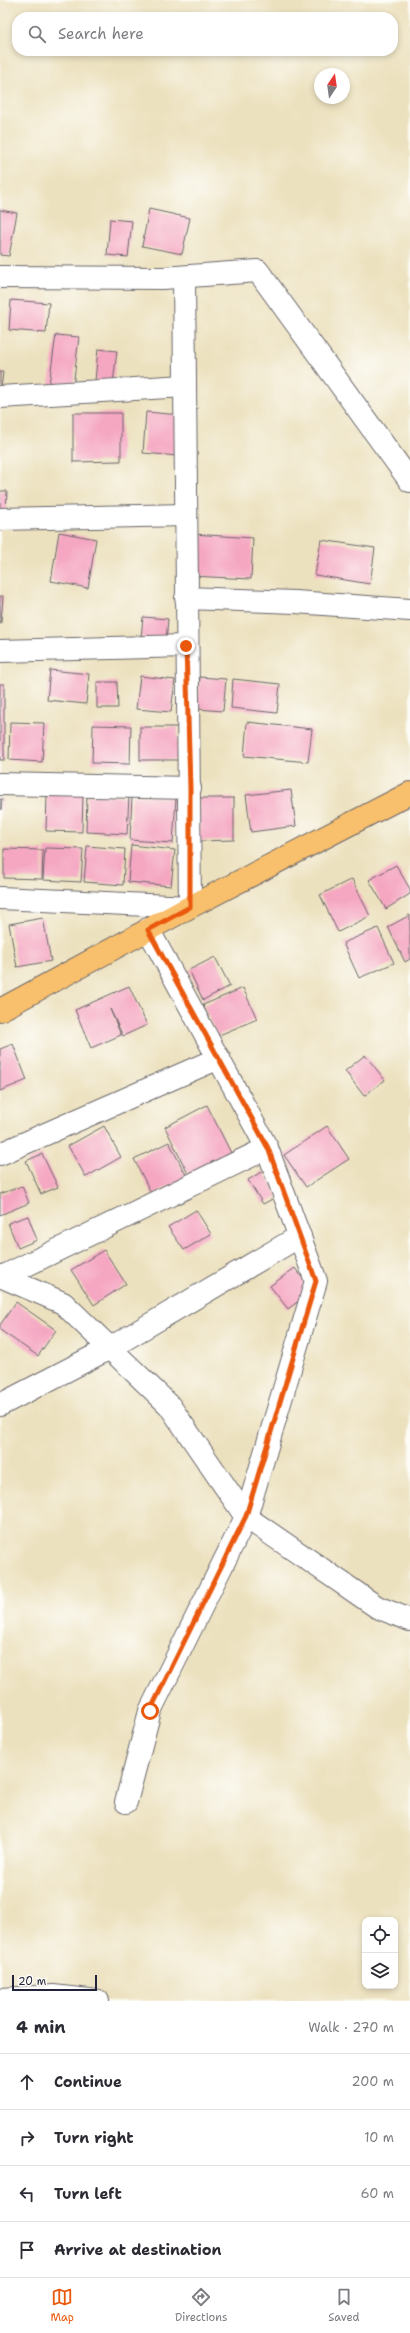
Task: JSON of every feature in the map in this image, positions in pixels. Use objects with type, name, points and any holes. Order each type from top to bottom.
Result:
[{"type":"main road","points":[[0,1010],[190,907],[410,793]]},
{"type":"street","points":[[0,277],[184,277],[258,271],[410,481]]},
{"type":"street","points":[[0,898],[190,907],[190,788],[186,646],[184,277]]},
{"type":"street","points":[[0,397],[185,386]]},
{"type":"street","points":[[0,519],[186,515]]},
{"type":"street","points":[[186,598],[295,602],[410,610]]},
{"type":"street","points":[[0,651],[186,646]]},
{"type":"street","points":[[0,784],[190,788]]},
{"type":"street","points":[[126,1802],[150,1711],[246,1516],[316,1281],[268,1148],[148,930]]},
{"type":"street","points":[[0,1154],[219,1058]]},
{"type":"street","points":[[1,1276],[268,1148]]},
{"type":"street","points":[[0,1405],[110,1348],[300,1236]]},
{"type":"street","points":[[1,1276],[63,1303],[169,1405],[246,1516],[378,1607],[410,1620]]},
{"type":"street","points":[[0,1999],[53,1996],[98,2001]]},
{"type":"building","points":[[149,209],[190,218],[182,254],[142,246]]},
{"type":"building","points":[[0,210],[17,213],[9,256],[0,255]]},
{"type":"building","points":[[110,219],[132,221],[128,257],[107,255]]},
{"type":"building","points":[[11,300],[49,303],[46,333],[9,330]]},
{"type":"building","points":[[56,335],[79,337],[73,387],[49,384]]},
{"type":"building","points":[[98,349],[117,351],[113,383],[95,381]]},
{"type":"building","points":[[0,372],[3,372],[1,389],[0,389]]},
{"type":"building","points":[[146,412],[181,415],[178,456],[143,453]]},
{"type":"building","points":[[73,413],[121,413],[121,461],[73,462]]},
{"type":"building","points":[[0,491],[7,491],[6,514],[0,514]]},
{"type":"building","points":[[59,532],[96,539],[88,588],[51,581]]},
{"type":"building","points":[[193,534],[253,538],[251,579],[191,576]]},
{"type":"building","points":[[321,540],[375,548],[370,584],[315,575]]},
{"type":"building","points":[[0,596],[3,596],[1,623],[0,623]]},
{"type":"building","points":[[143,617],[168,619],[166,641],[141,638]]},
{"type":"building","points":[[50,670],[89,674],[86,704],[47,700]]},
{"type":"building","points":[[140,676],[175,680],[171,712],[136,709]]},
{"type":"building","points":[[200,677],[226,679],[223,711],[197,709]]},
{"type":"building","points":[[233,679],[280,684],[277,713],[231,708]]},
{"type":"building","points":[[97,682],[117,682],[118,708],[97,708]]},
{"type":"building","points":[[0,684],[4,684],[4,760],[0,760]]},
{"type":"building","points":[[10,722],[44,723],[42,762],[9,760]]},
{"type":"building","points":[[247,722],[312,729],[308,762],[244,756]]},
{"type":"building","points":[[93,725],[131,726],[130,764],[92,763]]},
{"type":"building","points":[[140,727],[178,727],[178,760],[140,760]]},
{"type":"building","points":[[291,790],[296,826],[251,832],[246,795]]},
{"type":"building","points":[[47,793],[83,794],[82,832],[46,831]]},
{"type":"building","points":[[87,795],[129,796],[127,834],[86,832]]},
{"type":"building","points":[[132,795],[176,798],[173,843],[130,840]]},
{"type":"building","points":[[199,798],[234,798],[234,840],[199,841]]},
{"type":"building","points":[[0,799],[2,799],[1,810],[0,809]]},
{"type":"building","points":[[131,845],[175,850],[171,886],[128,882]]},
{"type":"building","points":[[87,846],[125,849],[123,885],[84,882]]},
{"type":"building","points":[[45,848],[83,849],[81,882],[43,880]]},
{"type":"building","points":[[4,849],[43,850],[42,879],[4,878]]},
{"type":"building","points":[[396,865],[410,889],[410,894],[386,909],[369,880]]},
{"type":"building","points":[[352,879],[370,916],[338,932],[320,895]]},
{"type":"building","points":[[410,915],[410,959],[405,962],[388,927]]},
{"type":"building","points":[[43,918],[51,961],[17,967],[9,924]]},
{"type":"building","points":[[378,928],[394,963],[359,978],[343,943]]},
{"type":"building","points":[[215,957],[230,986],[203,1000],[189,970]]},
{"type":"building","points":[[129,986],[147,1025],[123,1036],[110,1009],[121,1035],[91,1048],[75,1010]]},
{"type":"building","points":[[243,988],[257,1019],[217,1036],[203,1005]]},
{"type":"building","points":[[13,1044],[27,1080],[0,1091],[0,1049]]},
{"type":"building","points":[[365,1055],[385,1080],[364,1096],[345,1071]]},
{"type":"building","points":[[207,1105],[234,1159],[191,1180],[165,1127]]},
{"type":"building","points":[[104,1126],[121,1157],[86,1177],[68,1146]]},
{"type":"building","points":[[327,1126],[349,1159],[306,1187],[284,1155]]},
{"type":"building","points":[[169,1142],[187,1177],[152,1195],[134,1159]]},
{"type":"building","points":[[42,1154],[58,1187],[41,1194],[26,1161]]},
{"type":"building","points":[[263,1171],[278,1196],[263,1204],[248,1180]]},
{"type":"building","points":[[22,1186],[29,1203],[0,1215],[0,1194]]},
{"type":"building","points":[[196,1210],[211,1234],[184,1250],[168,1227]]},
{"type":"building","points":[[28,1216],[37,1240],[18,1248],[8,1223]]},
{"type":"building","points":[[104,1250],[126,1284],[94,1305],[71,1270]]},
{"type":"building","points":[[295,1268],[312,1291],[288,1309],[270,1286]]},
{"type":"building","points":[[16,1302],[56,1330],[38,1356],[0,1330],[0,1325]]},
{"type":"route","points":[[150,1711],[246,1516],[316,1281],[268,1148],[148,930],[190,907],[190,788],[186,646]]}]
